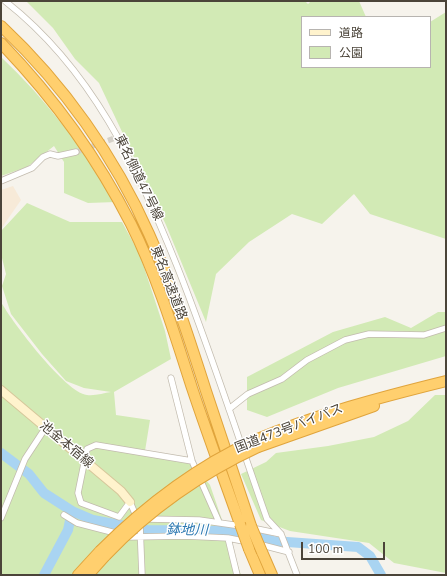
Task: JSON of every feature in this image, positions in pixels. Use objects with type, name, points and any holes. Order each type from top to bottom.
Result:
[{"type":"highway","name":"東名高速道路","points":[[1,26],[40,66],[90,129],[113,166],[143,222],[168,279],[186,328],[251,526],[272,575]]},
{"type":"highway","name":"東名高速道路","points":[[1,43],[45,91],[67,120],[101,170],[131,225],[160,294],[240,524],[260,575]]},
{"type":"highway","name":"国道473号バイパス","points":[[78,575],[103,553],[136,516],[164,494],[207,465],[256,444],[287,427],[356,404],[446,382]]},
{"type":"highway","name":"国道473号バイパス","points":[[88,575],[103,553]]},
{"type":"street","name":"東名側道47号線","points":[[5,1],[36,27],[91,92],[110,121],[134,166],[162,228],[197,315],[267,519],[281,534],[297,575]]},
{"type":"street","points":[[1,181],[32,168],[43,157],[50,154],[58,156],[76,152]]},
{"type":"street","points":[[228,409],[248,394],[282,378],[307,360],[345,340],[368,334],[424,335],[446,328]]},
{"type":"street","points":[[171,378],[192,461],[219,522]]},
{"type":"street","name":"池金本宿線","points":[[1,390],[121,491],[130,502]]},
{"type":"street","points":[[1,518],[24,459],[46,427]]},
{"type":"street","points":[[142,575],[140,526],[138,518],[130,502],[119,517],[81,503],[78,493],[87,450],[96,445],[192,461]]},
{"type":"street","points":[[64,516],[77,523],[131,537],[185,536],[228,538],[289,552]]},
{"type":"street","points":[[138,518],[219,522],[281,534]]},
{"type":"street","points":[[228,538],[236,575]]},
{"type":"shaded area","points":[[13,186],[21,200],[1,229],[1,190]]},
{"type":"green space","points":[[26,1],[305,1],[308,4],[311,1],[359,1],[366,16],[301,16],[301,68],[431,68],[431,21],[446,12],[446,239],[370,214],[354,194],[322,224],[292,214],[249,242],[216,274],[206,322],[166,225],[99,83],[75,59],[53,28]]},
{"type":"green space","points":[[1,57],[18,73],[49,108],[91,163],[116,202],[88,203],[64,193],[64,162],[54,146],[27,167],[1,176]]},
{"type":"green space","points":[[27,203],[70,222],[122,222],[140,255],[165,331],[171,359],[114,392],[116,415],[150,420],[145,451],[188,458],[210,485],[241,575],[1,575],[1,302],[16,325],[40,355],[66,382],[78,391],[87,395],[111,392],[84,388],[66,381],[42,354],[11,314],[2,286],[6,274],[1,254],[1,231]]},
{"type":"green space","points":[[438,312],[446,312],[446,356],[338,388],[267,417],[247,410],[247,377],[333,332],[385,317],[411,328]]},
{"type":"green space","points":[[435,395],[446,395],[446,573],[394,563],[369,543],[290,531],[261,520],[241,474],[266,462],[276,453],[328,446],[374,437],[408,421]]},
{"type":"waterway","name":"鉢地川","points":[[1,453],[29,474],[44,493],[72,511],[93,520],[147,530],[225,531],[250,534],[273,541],[358,547],[370,556],[381,575]]},
{"type":"waterway","points":[[44,575],[68,530],[72,511]]},
{"type":"tunnel","points":[[76,152],[118,137]]}]
